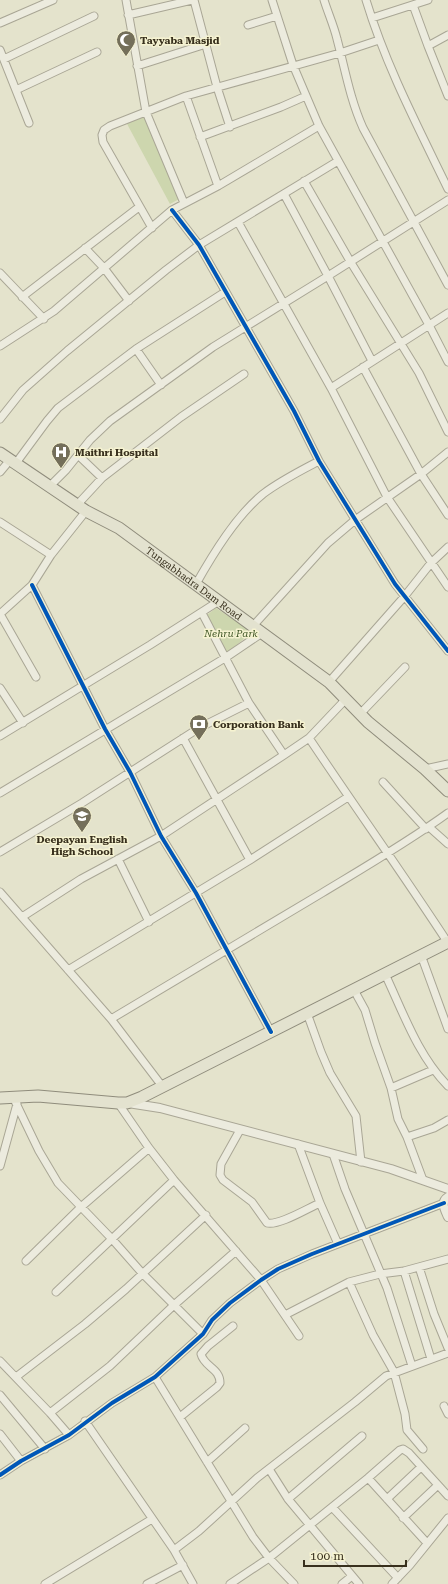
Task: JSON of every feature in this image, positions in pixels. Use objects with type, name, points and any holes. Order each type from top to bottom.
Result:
[{"type":"main road","name":"Tungabhadra Dam Road","points":[[0,453],[82,508],[119,528],[329,682],[360,714],[425,769],[448,792]]},
{"type":"main road","points":[[0,1098],[15,1101],[38,1096],[123,1103],[162,1086],[421,955],[448,943]]},
{"type":"street","points":[[0,23],[53,0]]},
{"type":"street","points":[[126,0],[146,112],[184,203]]},
{"type":"street","points":[[128,15],[193,0],[217,87],[230,126]]},
{"type":"street","points":[[272,0],[293,66],[319,126],[448,362]]},
{"type":"street","points":[[324,0],[340,53],[350,96],[358,119],[448,285]]},
{"type":"street","points":[[366,0],[379,40],[396,83],[448,189]]},
{"type":"street","points":[[372,18],[428,0]]},
{"type":"street","points":[[413,5],[448,96]]},
{"type":"street","points":[[4,59],[94,16]]},
{"type":"street","points":[[248,25],[277,16]]},
{"type":"street","points":[[428,46],[448,36]]},
{"type":"street","points":[[152,228],[103,142],[102,135],[104,130],[110,126],[186,96],[340,53],[379,40]]},
{"type":"street","points":[[137,66],[206,44]]},
{"type":"street","points":[[0,50],[29,123]]},
{"type":"street","points":[[16,90],[97,52]]},
{"type":"street","points":[[186,96],[218,186]]},
{"type":"street","points":[[200,137],[306,96]]},
{"type":"street","points":[[0,346],[44,319],[172,210],[218,186],[319,126]]},
{"type":"street","points":[[0,420],[23,390],[67,351],[166,270],[199,245],[338,161]]},
{"type":"street","points":[[304,181],[350,262],[419,373],[448,432]]},
{"type":"street","points":[[284,194],[372,361]]},
{"type":"street","points":[[49,487],[90,440],[110,421],[213,347],[448,200]]},
{"type":"street","points":[[22,297],[139,207]]},
{"type":"street","points":[[172,210],[199,245],[294,411],[318,461],[404,597],[448,651]]},
{"type":"street","points":[[238,222],[282,303],[331,388],[387,497],[448,588]]},
{"type":"street","points":[[85,248],[104,268],[129,301]]},
{"type":"street","points":[[0,273],[44,319]]},
{"type":"street","points":[[0,472],[13,462],[58,408],[136,349],[225,292]]},
{"type":"street","points":[[331,388],[448,313]]},
{"type":"street","points":[[136,349],[161,385]]},
{"type":"street","points":[[363,367],[421,474],[448,515]]},
{"type":"street","points":[[36,677],[0,614],[32,585],[102,478],[181,417],[244,374]]},
{"type":"street","points":[[253,626],[328,543],[355,520],[421,474],[448,452]]},
{"type":"street","points":[[78,455],[102,478]]},
{"type":"street","points":[[196,584],[212,555],[243,514],[258,499],[281,482],[318,461]]},
{"type":"street","points":[[0,522],[51,555]]},
{"type":"street","points":[[329,682],[404,597],[431,563],[448,547]]},
{"type":"street","points":[[32,585],[105,729],[130,772],[161,836],[196,893],[228,950],[271,1032]]},
{"type":"street","points":[[0,736],[84,686],[219,601]]},
{"type":"street","points":[[202,613],[249,703],[284,755]]},
{"type":"street","points":[[0,792],[225,658],[262,633]]},
{"type":"street","points":[[360,714],[405,667]]},
{"type":"street","points":[[0,688],[23,723]]},
{"type":"street","points":[[22,917],[81,878],[161,836],[284,755],[309,738],[346,699]]},
{"type":"street","points":[[0,852],[199,728],[249,703]]},
{"type":"street","points":[[183,738],[250,860]]},
{"type":"street","points":[[309,738],[448,943]]},
{"type":"street","points":[[425,769],[448,764]]},
{"type":"street","points":[[383,782],[428,828],[448,844]]},
{"type":"street","points":[[68,970],[250,860],[348,797]]},
{"type":"street","points":[[111,1019],[388,853],[428,828],[448,813]]},
{"type":"street","points":[[118,859],[149,922]]},
{"type":"street","points":[[0,892],[111,1019],[162,1086]]},
{"type":"street","points":[[421,955],[448,1029]]},
{"type":"street","points":[[385,974],[417,1042],[433,1070],[448,1086]]},
{"type":"street","points":[[354,990],[365,1010],[391,1088],[398,1119],[407,1137],[423,1180]]},
{"type":"street","points":[[307,1013],[327,1066],[356,1116],[361,1162]]},
{"type":"street","points":[[391,1088],[433,1070]]},
{"type":"street","points":[[0,1166],[15,1101]]},
{"type":"street","points":[[15,1101],[48,1168],[58,1183],[112,1239],[142,1273],[203,1334]]},
{"type":"street","points":[[123,1103],[160,1108],[298,1144],[391,1169],[448,1189]]},
{"type":"street","points":[[123,1103],[149,1148],[174,1180],[261,1280],[299,1336]]},
{"type":"street","points":[[407,1137],[434,1128],[448,1120]]},
{"type":"street","points":[[240,1130],[221,1164],[220,1175],[223,1180],[252,1202],[267,1223],[281,1221],[320,1203]]},
{"type":"street","points":[[298,1144],[320,1203],[338,1244]]},
{"type":"street","points":[[26,1261],[81,1208],[149,1148]]},
{"type":"street","points":[[333,1154],[345,1189],[387,1288],[412,1366]]},
{"type":"street","points":[[56,1292],[174,1180]]},
{"type":"street","points":[[0,1476],[22,1461],[68,1435],[85,1421],[155,1378],[203,1334],[212,1320],[230,1303],[278,1269],[446,1200],[448,1217]]},
{"type":"street","points":[[16,1377],[85,1324],[206,1215]]},
{"type":"street","points":[[50,1413],[110,1366],[174,1305],[236,1251]]},
{"type":"street","points":[[285,1315],[349,1282],[380,1274],[419,1267],[448,1259]]},
{"type":"street","points":[[419,1267],[434,1314],[448,1348]]},
{"type":"street","points":[[404,1270],[431,1359]]},
{"type":"street","points":[[349,1282],[373,1335],[394,1372],[408,1430],[423,1450]]},
{"type":"street","points":[[180,1417],[220,1383],[219,1375],[216,1370],[203,1360],[201,1354],[208,1346],[233,1326]]},
{"type":"street","points":[[174,1550],[199,1531],[269,1469],[386,1376],[448,1353]]},
{"type":"street","points":[[0,1361],[50,1413],[68,1435]]},
{"type":"street","points":[[155,1378],[253,1537],[269,1558],[292,1583]]},
{"type":"street","points":[[0,1394],[45,1449]]},
{"type":"street","points":[[444,1406],[448,1414]]},
{"type":"street","points":[[85,1421],[174,1550],[193,1584]]},
{"type":"street","points":[[207,1462],[244,1428]]},
{"type":"street","points":[[0,1434],[22,1461]]},
{"type":"street","points":[[288,1499],[362,1436]]},
{"type":"street","points":[[230,1584],[269,1558],[368,1478],[396,1453],[403,1449],[448,1496]]},
{"type":"street","points":[[387,1499],[421,1467]]},
{"type":"street","points":[[269,1469],[288,1499],[359,1584]]},
{"type":"street","points":[[368,1478],[427,1543]]},
{"type":"street","points":[[403,1518],[438,1485]]},
{"type":"street","points":[[332,1507],[398,1578]]},
{"type":"street","points":[[392,1584],[410,1565],[448,1518]]},
{"type":"street","points":[[45,1584],[152,1519]]},
{"type":"street","points":[[148,1584],[183,1565]]},
{"type":"street","points":[[342,1584],[352,1576]]},
{"type":"green space","points":[[146,114],[181,198],[170,204],[126,122]]},
{"type":"green space","name":"Nehru Park","points":[[216,608],[252,632],[227,653],[207,615]]},
{"type":"cycle path","points":[[172,210],[199,245],[294,411],[319,461],[395,584],[448,651]]},
{"type":"cycle path","points":[[32,585],[105,729],[130,772],[161,836],[196,893],[271,1032]]},
{"type":"cycle path","points":[[0,1475],[21,1461],[69,1435],[112,1403],[155,1377],[203,1334],[212,1320],[230,1303],[278,1269],[312,1254],[444,1203]]},
{"type":"place","name":"Tayyaba Masjid","points":[[126,57]]},
{"type":"place","name":"Maithri Hospital","points":[[61,469]]},
{"type":"place","name":"Corporation Bank","points":[[199,741]]},
{"type":"place","name":"Deepayan English High School","points":[[82,833]]}]
